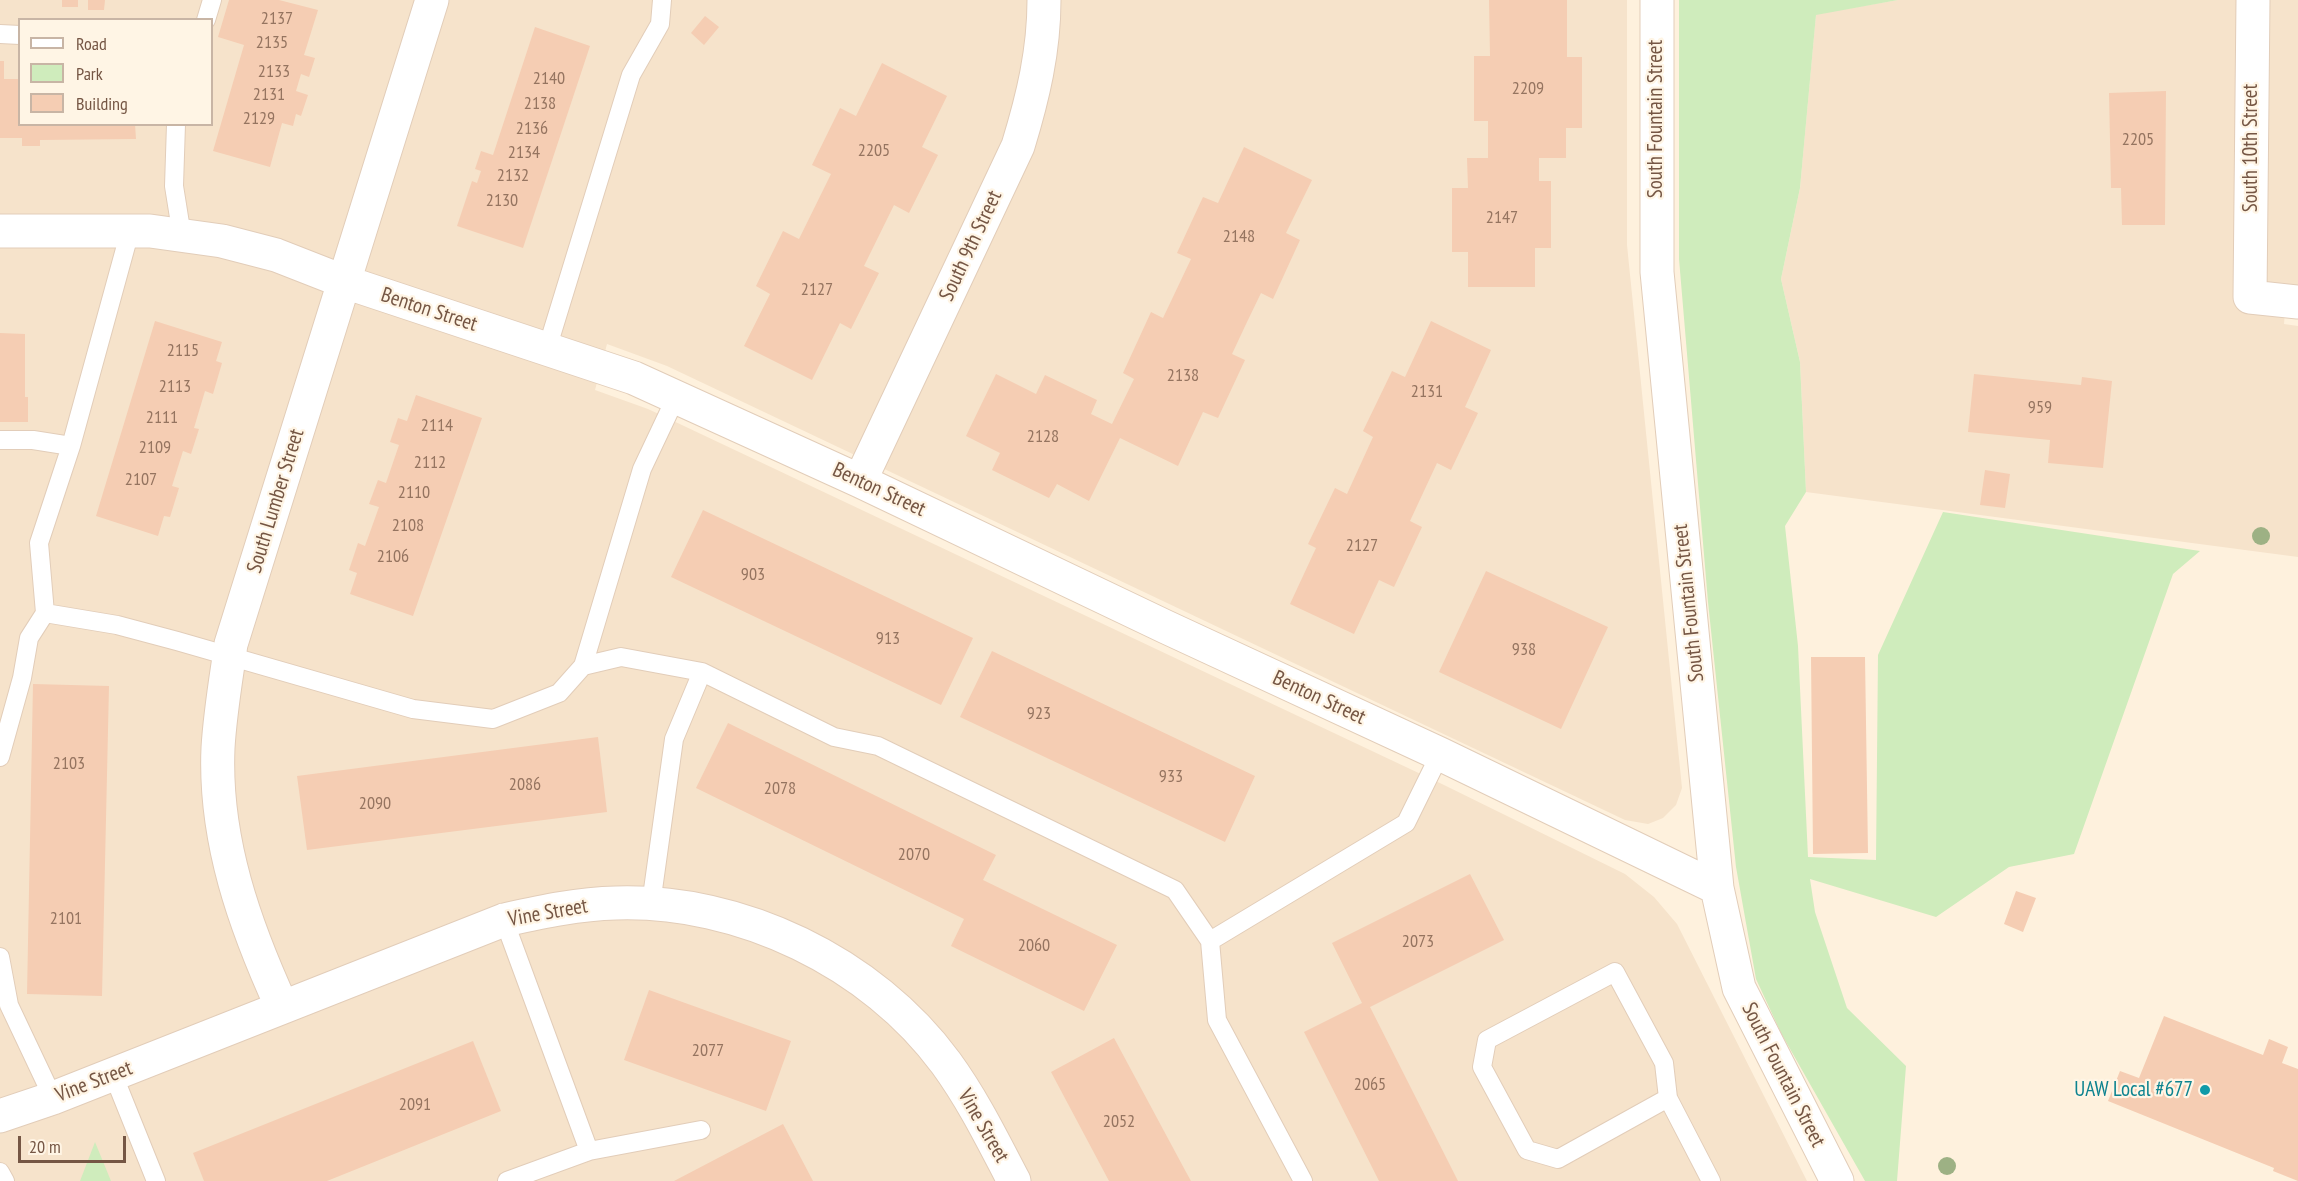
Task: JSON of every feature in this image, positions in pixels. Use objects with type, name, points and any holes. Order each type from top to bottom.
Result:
[{"type":"street","name":"South Lumber Street","points":[[282,1007],[252,943],[239,902],[222,822],[218,750],[224,679],[432,0]]},
{"type":"street","name":"South 9th Street","points":[[860,481],[1018,146],[1033,97],[1044,34],[1044,0]]},
{"type":"street","name":"South Fountain Street","points":[[1657,0],[1657,272],[1717,888],[1738,988],[1837,1181]]},
{"type":"street","name":"South 10th Street","points":[[2253,0],[2250,297],[2298,302]]},
{"type":"street","name":"Benton Street","points":[[0,231],[130,231],[222,242],[276,255],[345,282],[634,378],[677,395],[1156,622],[1440,753],[1717,888]]},
{"type":"street","name":"Vine Street","points":[[0,1116],[53,1098],[504,920],[559,907],[615,903],[651,904],[728,916],[770,931],[831,960],[855,976],[898,1011],[945,1062],[976,1108],[1014,1181]]},
{"type":"lane","points":[[207,18],[212,0]]},
{"type":"lane","points":[[547,349],[631,75],[660,24],[662,0]]},
{"type":"lane","points":[[0,34],[18,35]]},
{"type":"lane","points":[[176,126],[174,186],[182,236]]},
{"type":"lane","points":[[0,757],[22,678],[29,638],[45,613],[39,543],[71,446],[130,231]]},
{"type":"lane","points":[[45,613],[117,626],[230,654],[413,709],[493,719],[559,693],[582,666],[642,469],[677,395]]},
{"type":"lane","points":[[0,440],[33,440],[71,446]]},
{"type":"lane","points":[[582,666],[621,657],[702,672],[834,737],[878,746],[1175,890],[1210,941],[1217,1020],[1303,1181]]},
{"type":"lane","points":[[651,904],[674,739],[702,672]]},
{"type":"lane","points":[[1210,941],[1406,823],[1440,753]]},
{"type":"lane","points":[[504,920],[589,1151]]},
{"type":"lane","points":[[0,957],[9,1005],[53,1098]]},
{"type":"lane","points":[[1668,1098],[1558,1159],[1527,1150],[1482,1067],[1487,1040],[1615,972],[1664,1063],[1668,1098],[1711,1181]]},
{"type":"lane","points":[[113,1074],[156,1181]]},
{"type":"lane","points":[[507,1181],[589,1151],[701,1130]]},
{"type":"lane","points":[[0,1172],[5,1181]]},
{"type":"shaded area","points":[[0,0],[1627,0],[1627,245],[1682,788],[1676,805],[1663,818],[1648,824],[1625,820],[667,366],[607,344],[595,390],[648,409],[1444,785],[1625,874],[1654,897],[1677,924],[1807,1181],[0,1181]]},
{"type":"shaded area","points":[[1898,0],[2298,0],[2298,287],[2287,286],[2284,324],[2298,326],[2298,557],[1806,492],[1800,362],[1781,279],[1800,188],[1816,14]]},
{"type":"green space","points":[[1679,0],[1898,0],[1816,15],[1800,188],[1781,279],[1800,362],[1806,492],[1785,526],[1798,646],[1808,857],[1876,860],[1878,655],[1943,512],[2200,551],[2173,574],[2074,854],[2009,867],[1936,917],[1810,879],[1815,912],[1847,1008],[1906,1066],[1897,1181],[1865,1181],[1781,1033],[1756,979],[1736,867],[1708,602],[1679,259]]},
{"type":"green space","points":[[95,1142],[111,1181],[80,1181]]},
{"type":"building","points":[[62,0],[78,0],[78,7],[62,7]]},
{"type":"building","points":[[88,0],[105,0],[104,10],[88,10]]},
{"type":"building","points":[[229,0],[279,0],[318,10],[304,55],[315,58],[309,77],[301,74],[296,91],[308,95],[301,116],[296,114],[293,126],[282,123],[270,167],[213,151],[244,45],[218,37]]},
{"type":"building","points":[[1489,0],[1567,0],[1567,57],[1582,57],[1582,128],[1566,128],[1566,158],[1539,158],[1539,181],[1551,181],[1551,248],[1535,248],[1535,287],[1468,287],[1468,252],[1452,252],[1452,188],[1468,188],[1467,158],[1488,158],[1488,121],[1474,121],[1474,56],[1490,56]]},
{"type":"building","points":[[705,16],[719,27],[704,45],[691,33]]},
{"type":"building","points":[[535,27],[590,46],[523,248],[457,226],[472,181],[477,183],[481,171],[475,169],[481,151],[493,155]]},
{"type":"building","points":[[0,61],[4,61],[4,79],[18,79],[18,126],[135,126],[136,139],[40,140],[40,146],[22,146],[22,138],[0,138]]},
{"type":"building","points":[[882,63],[947,96],[922,147],[938,155],[909,213],[894,205],[864,266],[879,273],[851,329],[840,323],[812,380],[744,346],[770,294],[756,286],[783,231],[799,239],[831,174],[812,165],[840,108],[856,116]]},
{"type":"building","points":[[2166,91],[2165,225],[2122,225],[2121,188],[2111,188],[2109,93]]},
{"type":"building","points":[[1244,147],[1312,180],[1286,233],[1300,240],[1273,299],[1261,293],[1232,354],[1245,360],[1218,418],[1203,412],[1178,466],[1120,438],[1089,501],[1057,484],[1049,498],[992,470],[1000,453],[966,436],[996,374],[1036,394],[1045,375],[1097,400],[1091,414],[1112,424],[1134,379],[1123,373],[1151,312],[1163,318],[1191,259],[1177,253],[1203,197],[1218,203]]},
{"type":"building","points":[[155,321],[222,342],[216,361],[222,363],[213,394],[205,391],[194,428],[199,429],[191,454],[183,451],[172,486],[179,488],[170,517],[164,516],[158,536],[96,516]]},
{"type":"building","points":[[1431,321],[1491,350],[1465,407],[1478,413],[1451,470],[1437,463],[1410,521],[1422,527],[1394,587],[1379,580],[1354,634],[1290,604],[1316,548],[1308,544],[1335,488],[1347,494],[1373,437],[1363,431],[1392,371],[1405,377]]},
{"type":"building","points":[[0,333],[25,334],[25,397],[28,397],[28,422],[0,422]]},
{"type":"building","points":[[1974,374],[2081,385],[2082,377],[2112,381],[2103,468],[2048,463],[2050,440],[1968,432]]},
{"type":"building","points":[[416,395],[482,418],[413,616],[350,594],[357,573],[349,570],[358,543],[365,546],[379,507],[369,504],[378,480],[386,483],[399,445],[390,442],[398,418],[407,421]]},
{"type":"building","points":[[1985,470],[2010,474],[2005,508],[1980,505]]},
{"type":"building","points":[[703,510],[973,638],[941,705],[671,577]]},
{"type":"building","points":[[1486,571],[1608,627],[1561,729],[1439,672]]},
{"type":"building","points":[[992,651],[1255,776],[1225,842],[960,717]]},
{"type":"building","points":[[1811,657],[1865,657],[1868,853],[1813,854]]},
{"type":"building","points":[[33,684],[109,686],[102,996],[27,994]]},
{"type":"building","points":[[728,723],[996,855],[983,880],[1117,945],[1084,1011],[951,946],[964,919],[696,788]]},
{"type":"building","points":[[598,737],[607,812],[307,850],[297,776]]},
{"type":"building","points":[[1470,874],[1504,940],[1370,1007],[1458,1181],[1379,1181],[1304,1032],[1362,1003],[1332,943]]},
{"type":"building","points":[[2016,891],[2036,898],[2023,932],[2004,924]]},
{"type":"building","points":[[649,990],[791,1041],[766,1111],[624,1060]]},
{"type":"building","name":"UAW Local #677","points":[[2164,1016],[2263,1055],[2269,1039],[2288,1047],[2282,1063],[2298,1069],[2298,1181],[2273,1171],[2274,1168],[2108,1101],[2120,1071],[2139,1078]]},
{"type":"building","points":[[1114,1038],[1191,1181],[1109,1181],[1051,1072]]},
{"type":"building","points":[[473,1041],[501,1111],[327,1181],[204,1181],[193,1153]]},
{"type":"building","points":[[783,1124],[813,1181],[674,1181]]},
{"type":"place","name":"UAW Local #677","points":[[2205,1090]]}]
